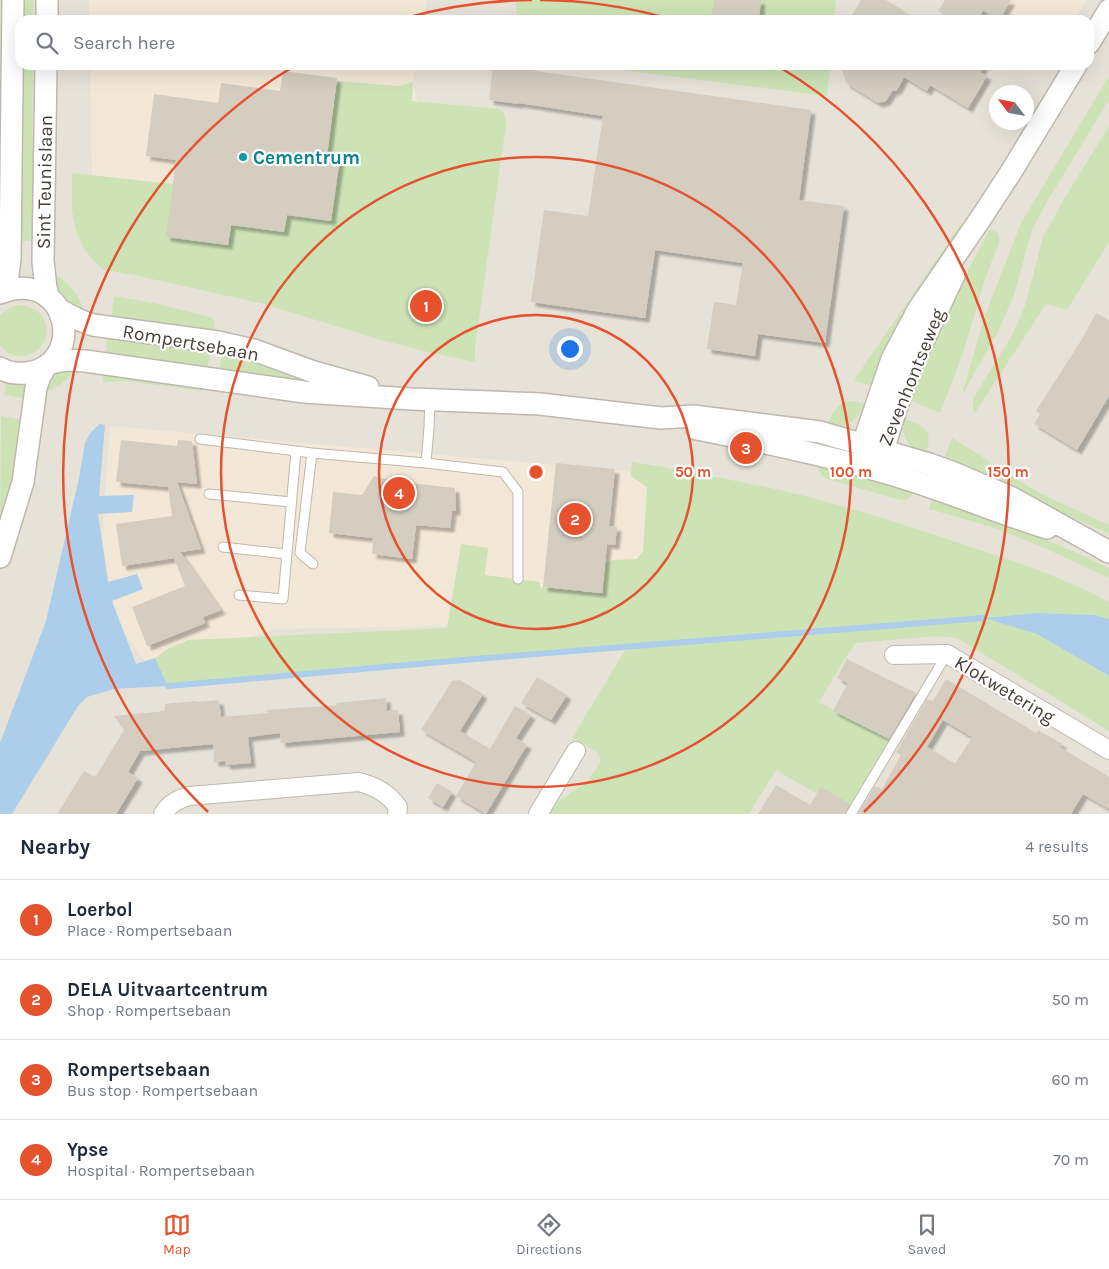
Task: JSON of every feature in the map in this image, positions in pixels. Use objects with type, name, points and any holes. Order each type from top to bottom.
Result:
[{"type":"street","name":"Sint Teunislaan","points":[[0,293],[6,283],[10,259],[13,0]]},
{"type":"street","points":[[47,15],[48,0]]},
{"type":"street","points":[[1094,35],[1109,10]]},
{"type":"street","name":"Sint Teunislaan","points":[[46,70],[43,261],[46,288],[64,323],[64,338],[59,352],[48,365]]},
{"type":"street","name":"Zevenhontseweg","points":[[869,468],[873,447],[896,409],[911,368],[981,218],[1073,70]]},
{"type":"street","name":"Rompertsebaan","points":[[0,293],[12,288],[38,291],[80,322],[218,342],[254,350],[311,371],[421,399]]},
{"type":"street","name":"Rompertsebaan","points":[[0,368],[18,374],[33,372],[59,360],[85,361],[304,392],[540,404],[661,418],[693,416],[820,432],[954,473],[1012,498],[1101,548]]},
{"type":"street","points":[[0,557],[22,482],[36,388],[40,376],[48,365]]},
{"type":"street","name":"Rompertsebaan","points":[[661,418],[690,428],[814,454],[869,468],[922,484],[1101,548]]},
{"type":"street","name":"Klokwetering","points":[[894,656],[947,654],[1109,750]]},
{"type":"street","points":[[538,814],[576,751]]},
{"type":"street","points":[[163,814],[178,799],[189,796],[359,782],[371,785],[392,798],[398,807],[397,814]]},
{"type":"lane","points":[[421,399],[429,427],[426,462]]},
{"type":"lane","points":[[200,439],[312,453],[426,462],[503,472],[518,492],[518,579]]},
{"type":"lane","points":[[239,595],[282,599],[296,451]]},
{"type":"lane","points":[[312,453],[300,553],[313,564]]},
{"type":"lane","points":[[209,494],[291,502]]},
{"type":"lane","points":[[223,547],[286,554]]},
{"type":"lane","points":[[851,814],[947,654]]},
{"type":"shaded area","points":[[0,0],[1109,0],[1109,814],[0,814]]},
{"type":"shaded area","points":[[89,0],[427,0],[424,15],[89,15]]},
{"type":"shaded area","points":[[947,0],[1087,0],[1077,15],[971,15]]},
{"type":"shaded area","points":[[90,70],[415,70],[413,82],[424,130],[503,154],[468,340],[93,240]]},
{"type":"shaded area","points":[[110,426],[646,473],[655,517],[645,593],[451,626],[274,629],[152,671],[116,621],[102,537]]},
{"type":"green space","points":[[20,0],[33,0],[33,15],[20,15]]},
{"type":"green space","points":[[515,0],[836,0],[834,15],[517,15]]},
{"type":"green space","points":[[20,70],[33,70],[32,133],[37,178],[35,241],[19,241]]},
{"type":"green space","points":[[623,70],[830,70],[827,96]]},
{"type":"green space","points":[[1109,76],[1109,100],[1048,200],[1032,230],[1014,295],[998,332],[962,395],[984,318],[1021,223]]},
{"type":"green space","points":[[337,81],[399,86],[413,82],[412,101],[499,109],[504,113],[506,124],[475,348],[475,362],[381,340],[264,304],[104,270],[95,263],[85,250],[77,234],[72,211],[72,173],[173,184],[228,245],[231,225],[284,232],[287,215],[331,220],[340,158],[319,155],[329,138]]},
{"type":"green space","points":[[1109,126],[1109,242],[1067,310],[1046,304],[975,413],[973,399],[1012,335],[1025,306],[1043,237]]},
{"type":"green space","points":[[962,222],[963,226],[919,290],[889,340],[870,386],[854,380],[905,306]]},
{"type":"green space","points":[[990,229],[998,233],[1000,240],[985,279],[962,356],[940,413],[909,400],[928,349],[945,313]]},
{"type":"green space","points":[[51,272],[73,290],[86,316],[69,307],[56,291]]},
{"type":"green space","points":[[114,296],[159,304],[210,317],[214,323],[213,335],[111,320]]},
{"type":"green space","points":[[19,305],[31,308],[40,314],[45,322],[46,331],[45,340],[40,348],[31,354],[20,356],[9,353],[0,345],[0,316],[9,309]]},
{"type":"green space","points":[[108,334],[211,348],[207,370],[106,355]]},
{"type":"green space","points":[[222,350],[308,378],[309,382],[306,384],[219,372]]},
{"type":"green space","points":[[76,368],[62,384],[43,393],[54,373]]},
{"type":"green space","points":[[103,372],[206,385],[203,391],[126,381],[103,382]]},
{"type":"green space","points":[[6,382],[29,384],[27,398],[4,395]]},
{"type":"green space","points":[[846,401],[864,404],[858,415],[850,423],[845,426],[827,428],[836,409]]},
{"type":"green space","points":[[1,416],[24,420],[15,480],[0,534]]},
{"type":"green space","points":[[902,418],[923,427],[926,431],[929,441],[925,457],[910,446],[907,441],[903,431]]},
{"type":"green space","points":[[952,438],[1038,492],[1109,525],[1109,534],[1012,490],[943,462]]},
{"type":"green space","points":[[632,462],[765,487],[851,509],[918,529],[1018,563],[1055,577],[1109,602],[1109,619],[1095,615],[1037,613],[986,618],[1037,634],[1109,676],[1109,731],[957,638],[936,636],[856,643],[819,702],[891,739],[846,811],[776,770],[749,814],[548,814],[557,802],[588,781],[600,762],[597,752],[572,738],[627,647],[168,686],[155,658],[169,648],[188,640],[447,628],[461,544],[488,548],[485,575],[540,582],[540,587],[561,589],[583,582],[582,592],[603,594],[606,563],[613,560],[637,559],[643,551],[647,487],[631,476]]},
{"type":"green space","points":[[818,462],[915,490],[910,498],[901,500],[827,479],[820,472]]},
{"type":"green space","points":[[933,496],[1022,529],[1088,558],[1109,568],[1109,578],[1042,547],[992,527],[929,509]]},
{"type":"water","points":[[100,424],[105,425],[99,496],[134,495],[132,512],[98,514],[108,582],[137,574],[143,589],[112,601],[136,664],[155,658],[168,686],[114,689],[87,697],[78,706],[12,814],[0,814],[0,743],[46,621],[79,478],[85,443],[91,432]]},
{"type":"water","points":[[1037,613],[1095,615],[1109,619],[1109,676],[1037,634],[984,618]]},
{"type":"building","points":[[714,0],[761,0],[760,15],[712,15]]},
{"type":"building","points":[[861,0],[886,0],[910,15],[852,15]]},
{"type":"building","points":[[945,0],[1011,0],[1002,15],[991,15],[983,10],[980,15],[945,15],[938,11]]},
{"type":"building","points":[[492,70],[528,70],[811,110],[799,200],[844,206],[825,343],[758,334],[755,356],[707,349],[714,302],[736,305],[743,263],[655,250],[645,318],[531,302],[544,210],[588,216],[603,116],[489,100]]},
{"type":"building","points":[[842,70],[981,70],[980,72],[987,76],[968,108],[930,85],[927,91],[904,77],[897,90],[892,91],[886,101],[878,103],[846,83]]},
{"type":"building","name":"Cementrum","points":[[283,71],[337,78],[327,156],[340,158],[331,221],[287,215],[284,232],[231,225],[228,245],[166,237],[176,160],[146,156],[154,94],[218,103],[221,83],[280,91]]},
{"type":"building","points":[[1096,313],[1109,320],[1109,396],[1077,450],[1034,424],[1040,414],[1036,411],[1082,339]]},
{"type":"building","points":[[121,440],[177,446],[178,440],[192,441],[197,484],[177,482],[201,549],[180,552],[221,610],[203,617],[205,623],[147,646],[132,607],[185,586],[174,558],[122,566],[116,524],[172,516],[168,487],[116,482]]},
{"type":"building","points":[[556,463],[615,469],[609,526],[617,527],[615,545],[607,544],[602,593],[543,587]]},
{"type":"building","points":[[374,476],[392,481],[455,488],[456,511],[452,511],[450,528],[416,525],[412,559],[372,554],[373,538],[329,533],[333,492],[362,495]]},
{"type":"building","points":[[847,659],[916,693],[889,739],[833,711],[848,683],[837,678]]},
{"type":"building","points":[[537,677],[567,695],[551,720],[521,703]]},
{"type":"building","points":[[946,679],[1036,733],[1038,730],[1062,744],[1060,747],[1109,777],[1109,809],[1083,794],[1071,814],[858,814],[875,786],[882,789],[901,755],[896,752],[927,699],[933,701]],"holes":[[[943,720],[972,737],[955,764],[927,747]]]},
{"type":"building","points":[[460,680],[483,694],[460,731],[490,749],[515,706],[531,715],[516,738],[527,745],[486,814],[456,796],[476,762],[421,730],[452,681]]},
{"type":"building","points":[[386,698],[387,711],[398,710],[400,732],[281,743],[280,733],[248,737],[251,763],[226,765],[225,761],[214,762],[213,744],[140,751],[128,772],[138,778],[116,814],[57,814],[84,771],[94,777],[96,776],[124,730],[114,716],[165,711],[165,704],[196,701],[219,700],[221,717],[268,713],[267,710],[337,705],[337,703]]},
{"type":"building","points":[[437,783],[452,792],[443,807],[428,798]]},
{"type":"building","points":[[776,785],[810,805],[821,787],[850,804],[845,814],[758,814]]},
{"type":"waterway","points":[[168,686],[984,618]]},
{"type":"place","name":"Cementrum","points":[[243,157]]},
{"type":"place","name":"Loerbol","points":[[426,306]]},
{"type":"place","name":"Rompertsebaan","points":[[746,448]]},
{"type":"place","name":"Ypse","points":[[399,493]]},
{"type":"place","name":"DELA Uitvaartcentrum","points":[[575,519]]}]
